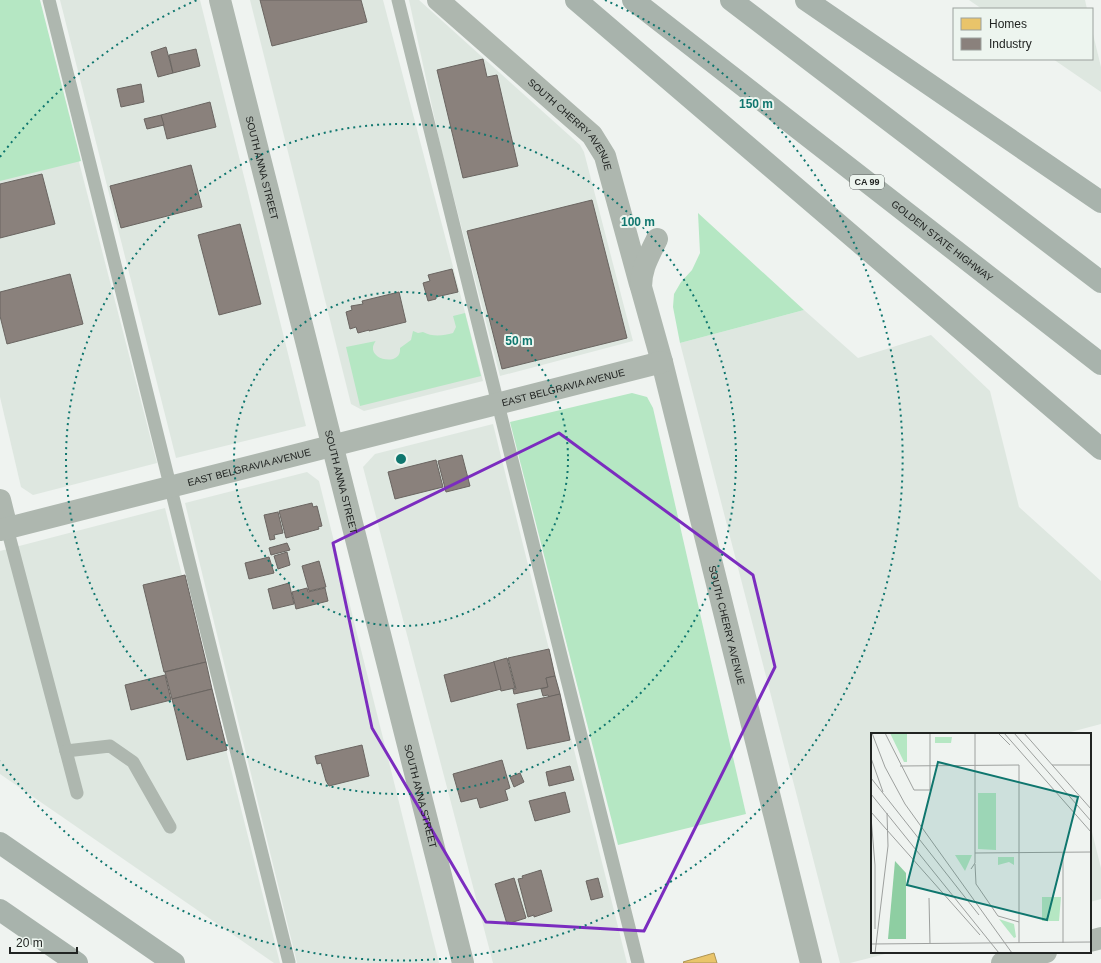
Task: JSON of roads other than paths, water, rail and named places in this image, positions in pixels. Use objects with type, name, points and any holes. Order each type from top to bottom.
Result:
[{"type":"highway","points":[[576,0],[1101,449]]},
{"type":"highway","name":"GOLDEN STATE HIGHWAY","points":[[632,0],[1101,364]]},
{"type":"highway","points":[[731,0],[1101,282]]},
{"type":"highway","points":[[806,0],[1101,202]]},
{"type":"highway","points":[[0,843],[173,963]]},
{"type":"highway","points":[[0,910],[77,963]]},
{"type":"street","name":"SOUTH ANNA STREET","points":[[220,0],[462,963]]},
{"type":"street","name":"SOUTH CHERRY AVENUE","points":[[438,0],[592,135],[605,156],[662,362],[811,963]]},
{"type":"street","name":"SOUTH CHERRY AVENUE","points":[[641,287],[641,275],[644,265],[657,239]]},
{"type":"street","name":"EAST BELGRAVIA AVENUE","points":[[4,529],[662,362]]},
{"type":"street","points":[[0,500],[4,529]]},
{"type":"street","points":[[1091,941],[1101,938]]},
{"type":"street","points":[[1002,963],[1042,953]]},
{"type":"lane","points":[[49,0],[289,962]]},
{"type":"lane","points":[[398,0],[638,963]]},
{"type":"lane","points":[[4,529],[77,793]]},
{"type":"lane","points":[[66,751],[110,746],[133,762],[170,827]]}]
